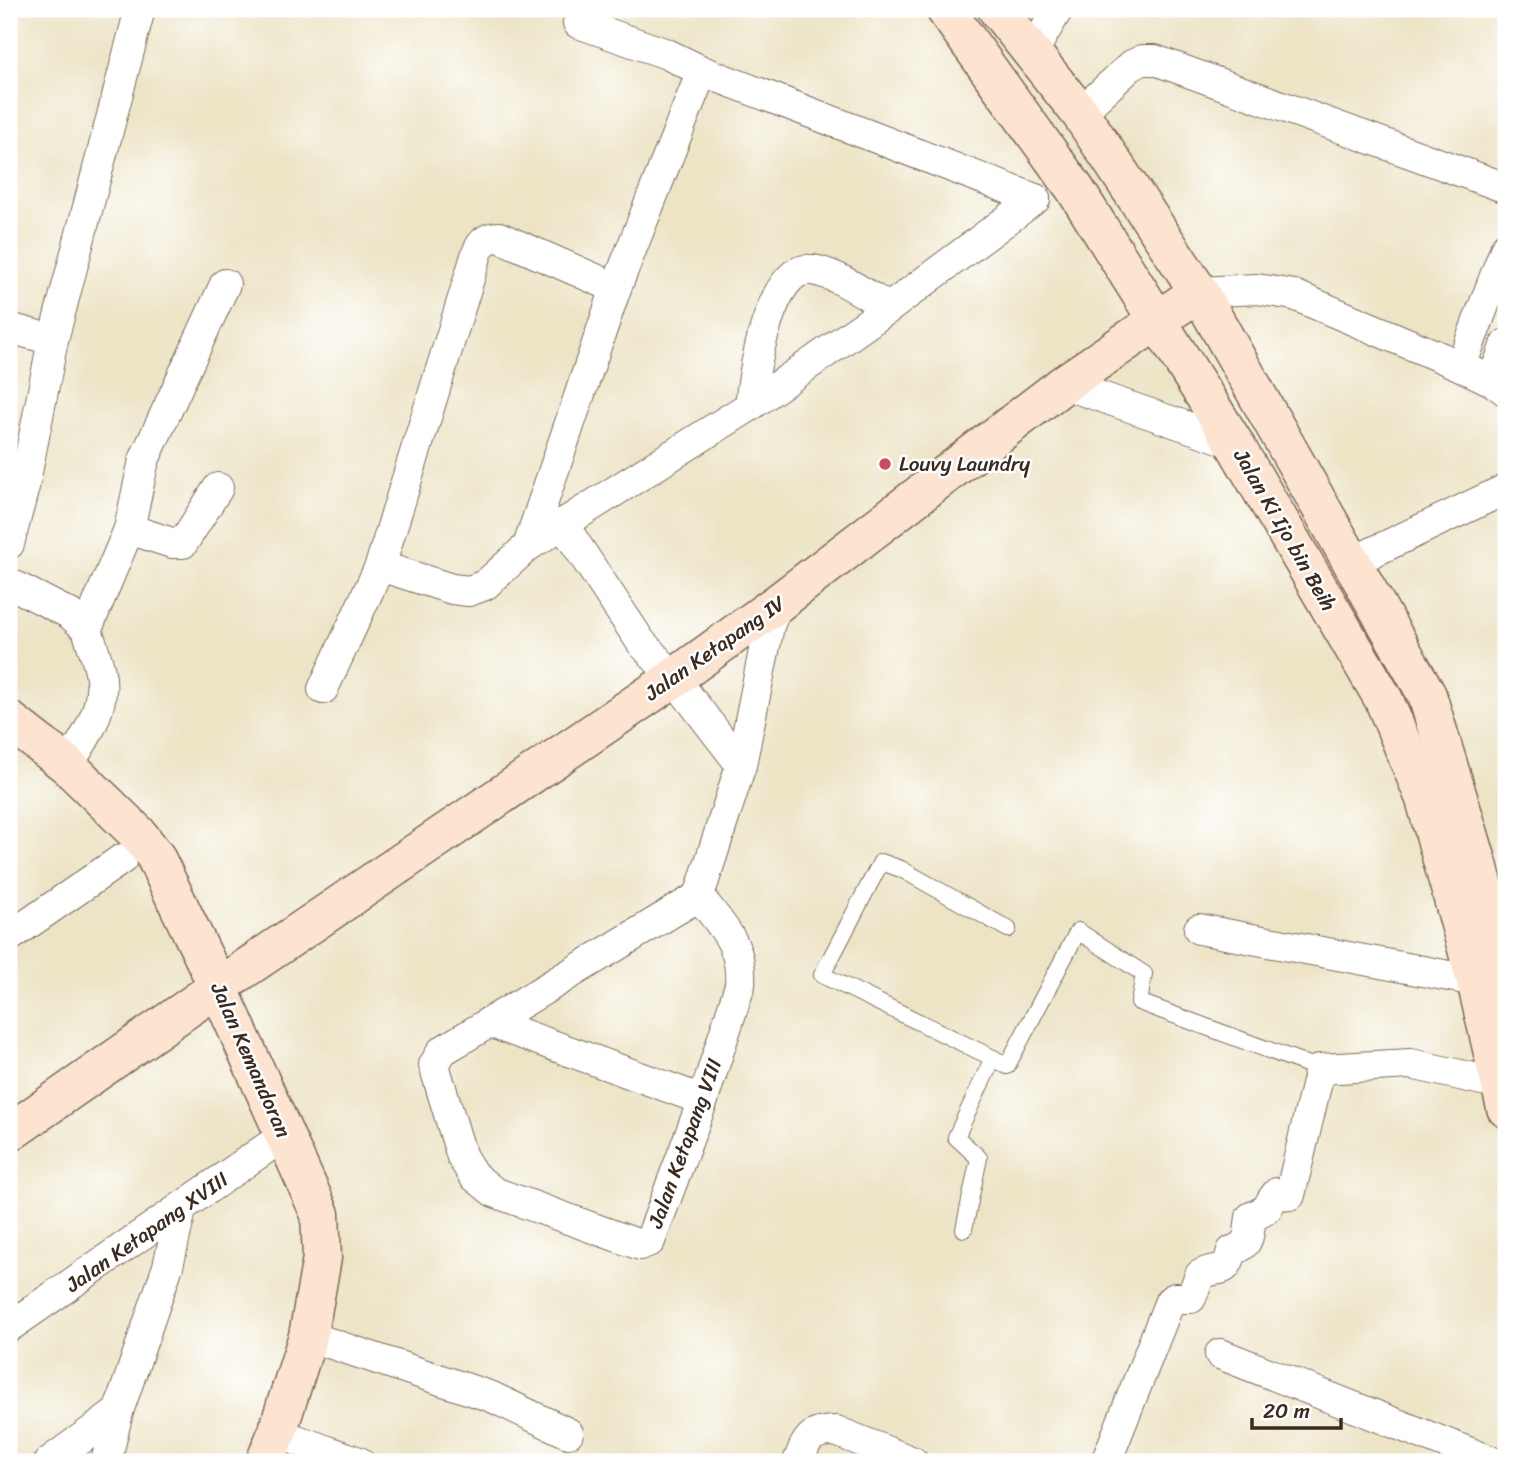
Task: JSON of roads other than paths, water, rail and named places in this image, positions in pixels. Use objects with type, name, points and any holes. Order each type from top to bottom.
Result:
[{"type":"street","points":[[9,544],[24,487],[52,340],[140,9]]},
{"type":"street","name":"Jalan Ki Ijo bin Beih","points":[[945,9],[1075,189],[1234,443],[1384,700],[1496,977]]},
{"type":"street","name":"Jalan Ki Ijo bin Beih","points":[[997,9],[1080,113],[1199,292],[1427,695],[1478,864],[1496,977],[1503,1096]]},
{"type":"street","points":[[1032,53],[1058,9]]},
{"type":"street","points":[[380,566],[452,589],[469,591],[485,585],[527,546],[750,406],[889,308],[1035,199],[702,71],[667,54],[578,23]]},
{"type":"street","points":[[1080,113],[1132,65],[1143,60],[1155,61],[1506,188]]},
{"type":"street","points":[[527,546],[616,288],[702,71]]},
{"type":"street","points":[[323,689],[380,566],[483,241],[490,237],[499,237],[616,288]]},
{"type":"street","points":[[1461,366],[1506,247]]},
{"type":"street","points":[[750,406],[757,351],[783,284],[793,273],[810,269],[823,273],[889,308]]},
{"type":"street","points":[[87,629],[129,529],[144,460],[225,284]]},
{"type":"street","points":[[1199,292],[1257,289],[1294,295],[1461,366],[1499,386],[1506,344]]},
{"type":"street","name":"Jalan Ketapang IV","points":[[9,1133],[218,987],[674,678],[778,603],[1064,384],[1199,292]]},
{"type":"street","points":[[9,328],[52,340]]},
{"type":"street","points":[[1064,384],[1234,443]]},
{"type":"street","points":[[129,529],[172,543],[183,543],[218,488]]},
{"type":"street","points":[[1352,562],[1506,489]]},
{"type":"street","points":[[562,523],[641,642],[674,678],[741,765]]},
{"type":"street","points":[[9,583],[70,614],[87,629],[101,673],[101,693],[98,709],[83,742],[68,765]]},
{"type":"street","points":[[699,896],[741,765],[769,626],[778,603]]},
{"type":"street","name":"Jalan Kemandoran","points":[[9,720],[68,765],[138,834],[155,856],[218,987],[320,1214],[322,1258],[308,1336],[271,1448]]},
{"type":"street","points":[[9,937],[121,859]]},
{"type":"street","name":"Jalan Ketapang VIII","points":[[699,896],[735,945],[741,967],[740,985],[703,1100],[650,1241],[640,1245],[520,1202],[494,1192],[474,1177],[462,1157],[433,1065],[442,1051],[488,1022],[699,896]]},
{"type":"street","points":[[1199,929],[1496,977]]},
{"type":"street","points":[[488,1022],[703,1100]]},
{"type":"street","points":[[1107,1462],[1170,1301],[1175,1298],[1191,1298],[1200,1275],[1222,1269],[1229,1263],[1232,1251],[1242,1249],[1251,1217],[1266,1211],[1277,1193],[1290,1195],[1320,1069],[1411,1064],[1503,1096]]},
{"type":"street","name":"Jalan Ketapang XVIII","points":[[9,1327],[181,1210],[285,1135]]},
{"type":"street","points":[[106,1462],[118,1412],[168,1266],[181,1210]]},
{"type":"street","points":[[308,1336],[492,1397],[568,1433]]},
{"type":"street","points":[[1220,1354],[1493,1462]]},
{"type":"street","points":[[48,1462],[118,1412]]},
{"type":"street","points":[[798,1462],[806,1441],[815,1433],[824,1431],[836,1431],[913,1462]]},
{"type":"street","points":[[271,1448],[359,1462]]},
{"type":"lane","points":[[1008,929],[901,869],[881,862],[822,975],[1007,1066],[1078,931],[1144,974],[1139,1002],[1320,1069]]},
{"type":"lane","points":[[964,1228],[979,1158],[957,1137],[993,1058]]},
{"type":"place","name":"Louvy Laundry","points":[[885,464]]}]
